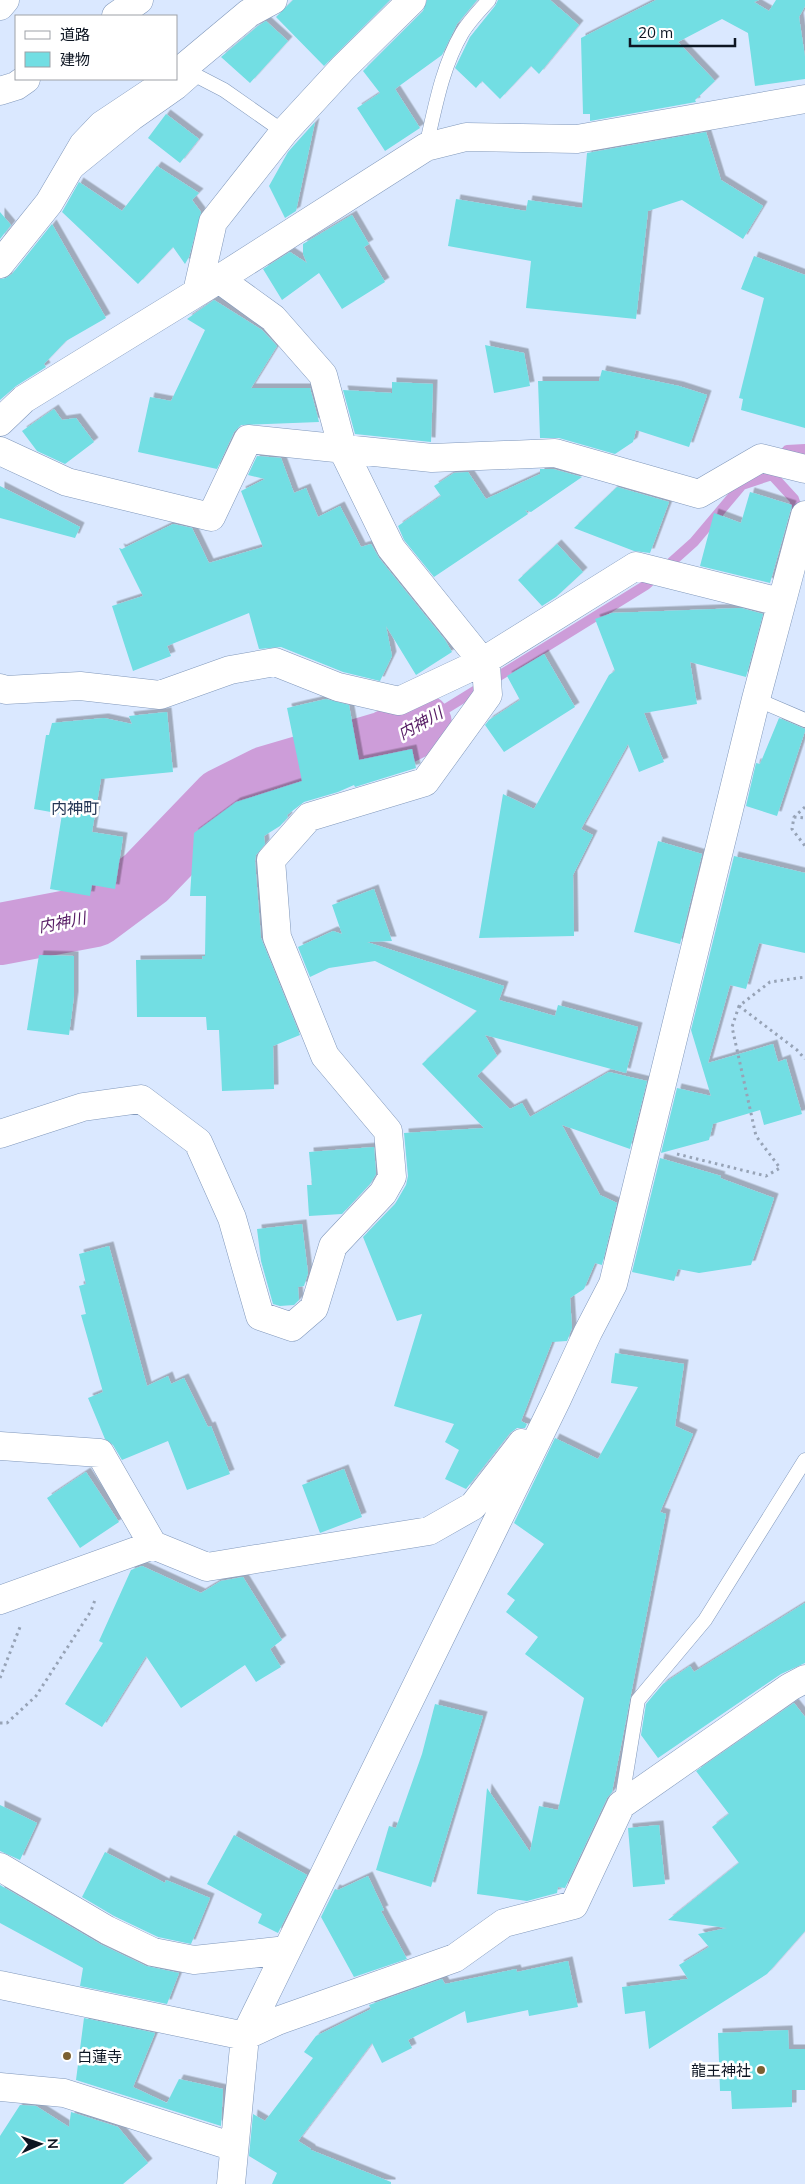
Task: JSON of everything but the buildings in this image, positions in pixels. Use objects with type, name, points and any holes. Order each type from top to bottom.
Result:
[{"type":"street","points":[[0,6],[5,0]]},
{"type":"street","points":[[117,15],[139,0]]},
{"type":"street","points":[[178,72],[249,13],[273,0]]},
{"type":"street","points":[[208,285],[213,222],[284,132],[343,68],[412,0]]},
{"type":"street","points":[[0,92],[16,86],[25,80]]},
{"type":"street","points":[[0,264],[49,202],[83,145],[102,126],[170,80]]},
{"type":"street","points":[[0,422],[24,399],[426,147],[466,137],[577,139],[805,99]]},
{"type":"street","points":[[0,1134],[83,1106],[141,1099],[198,1142],[232,1218],[260,1316],[292,1327],[314,1308],[333,1246],[383,1194],[392,1177],[388,1131],[325,1056],[284,956],[277,937],[271,860],[309,817],[425,782],[488,695],[485,673],[391,548],[343,450],[323,375],[273,318],[208,285]]},
{"type":"street","points":[[0,451],[67,482],[212,517],[248,439],[432,458],[555,453],[699,494],[761,458],[803,469]]},
{"type":"street","points":[[231,2184],[245,2036],[613,1284],[780,602],[805,515]]},
{"type":"street","points":[[0,688],[6,690],[80,686],[160,695],[230,670],[275,662],[338,688],[399,701],[485,673],[636,566],[780,602]]},
{"type":"street","points":[[0,1446],[100,1453],[153,1545],[207,1567],[428,1531],[473,1506],[557,1399]]},
{"type":"street","points":[[0,1600],[28,1588],[153,1545]]},
{"type":"street","points":[[0,1985],[245,2036],[277,2021],[455,1958],[504,1923],[574,1906],[621,1806],[790,1687],[805,1679]]},
{"type":"street","points":[[0,1867],[107,1930],[153,1952],[194,1960],[287,1950]]},
{"type":"street","points":[[0,2087],[64,2093],[234,2147]]},
{"type":"lane","points":[[426,147],[444,72],[452,52],[463,31],[489,0]]},
{"type":"lane","points":[[64,179],[197,76],[224,90],[284,132]]},
{"type":"lane","points":[[756,699],[805,720]]},
{"type":"lane","points":[[621,1806],[638,1700],[704,1620],[805,1460]]},
{"type":"path","points":[[805,807],[794,817],[792,829],[805,846]]},
{"type":"path","points":[[794,817],[805,818]]},
{"type":"path","points":[[647,1147],[766,1176],[780,1168],[756,1136],[732,1028],[739,1006],[770,982],[805,977]]},
{"type":"path","points":[[739,1006],[797,1050],[805,1059]]},
{"type":"path","points":[[0,1723],[7,1723],[36,1696],[91,1612],[109,1560]]},
{"type":"path","points":[[0,1678],[24,1616],[28,1588]]},
{"type":"waterway","name":"内神川","points":[[421,724],[646,585],[694,542],[742,485],[772,475],[787,450],[805,449]]},
{"type":"waterway","points":[[772,475],[794,499],[800,517]]},
{"type":"waterway","name":"内神川","points":[[0,934],[95,916],[146,878],[222,799],[266,777],[385,742],[421,724]]},
{"type":"place","name":"白蓮寺","points":[[67,2056]]},
{"type":"place","name":"龍王神社","points":[[761,2070]]},
{"type":"district","name":"内神町","points":[[75,808]]}]
